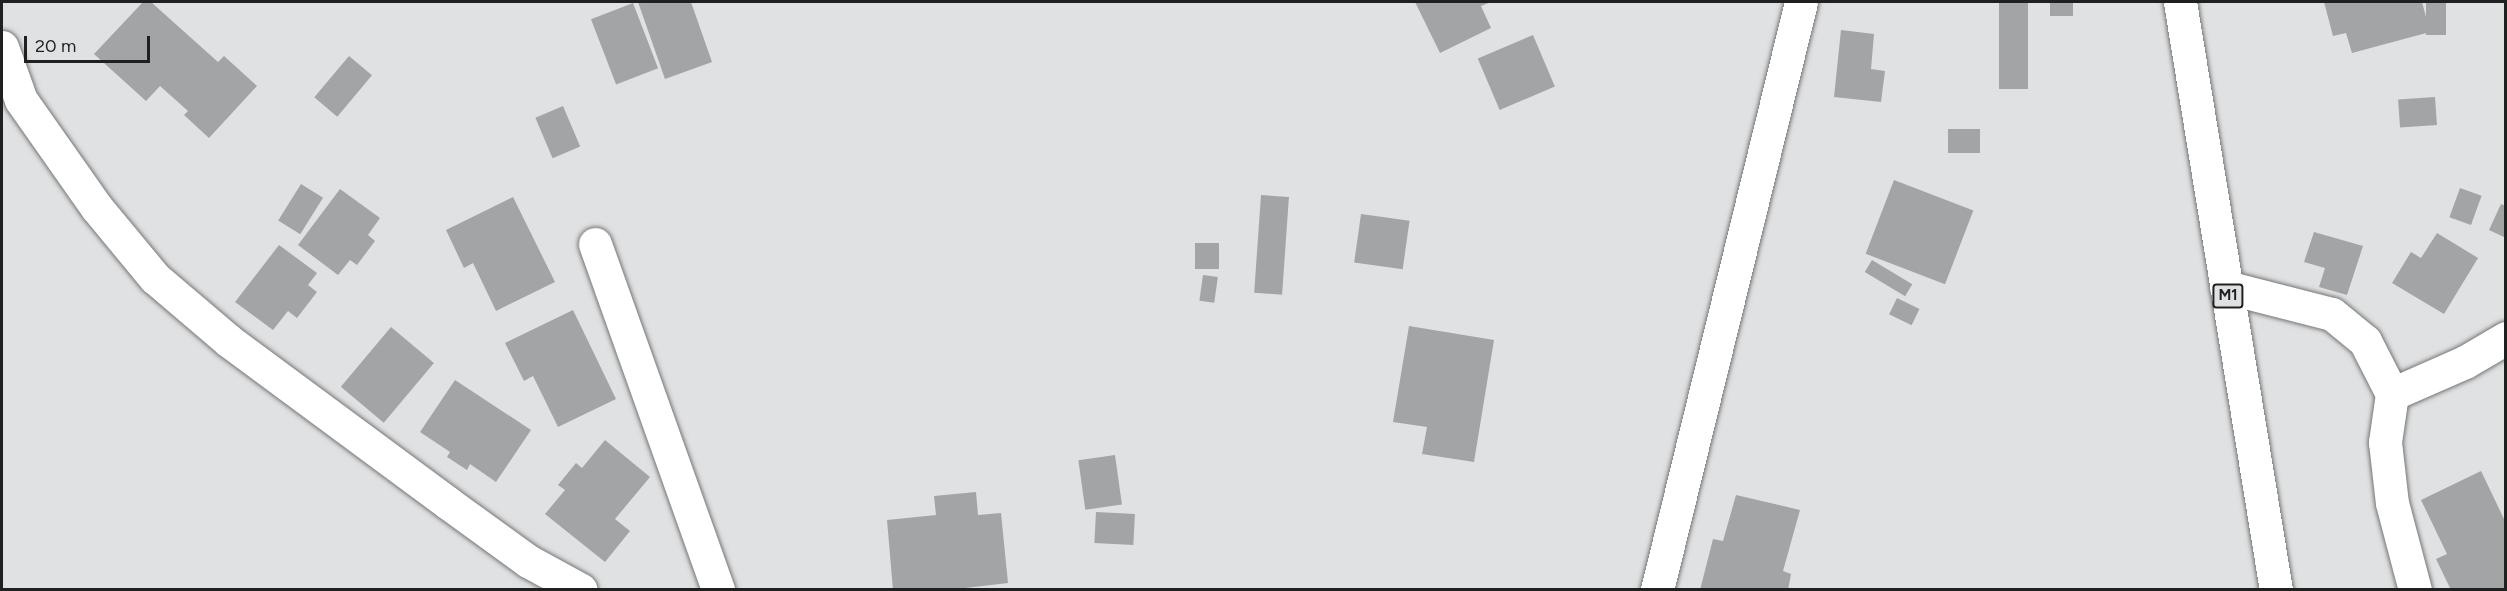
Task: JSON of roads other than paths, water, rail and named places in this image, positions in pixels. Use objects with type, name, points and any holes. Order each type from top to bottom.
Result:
[{"type":"main road","points":[[1657,590],[1801,2]]},
{"type":"main road","name":"M1","points":[[2180,2],[2276,590]]},
{"type":"main road","points":[[2,47],[21,100],[97,208],[155,278],[229,342],[448,503],[528,561],[581,590]]},
{"type":"main road","points":[[595,244],[718,590]]},
{"type":"main road","points":[[2226,287],[2332,314],[2365,341],[2392,394],[2385,442],[2391,492],[2415,590]]},
{"type":"main road","points":[[2392,394],[2465,362],[2505,338]]}]
